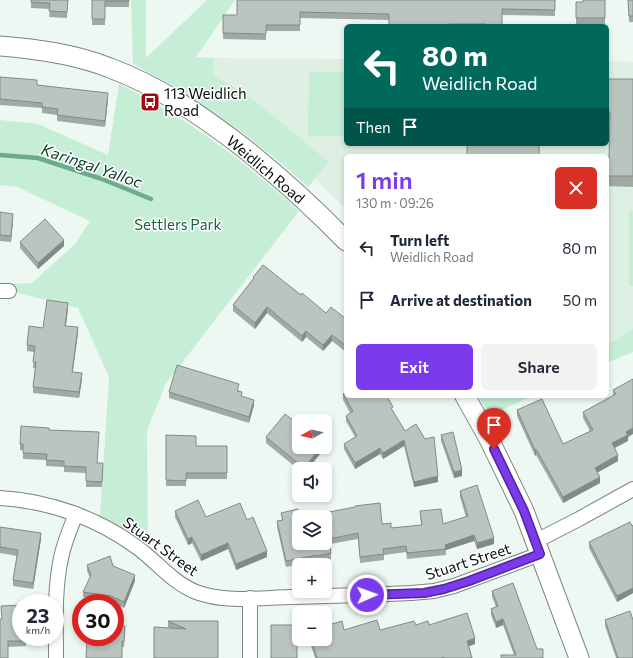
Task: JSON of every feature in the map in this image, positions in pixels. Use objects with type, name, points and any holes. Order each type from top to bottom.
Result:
[{"type":"street","name":"Weidlich Road","points":[[0,46],[52,52],[82,59],[109,67],[161,92],[205,120],[256,158],[304,200],[344,239]]},
{"type":"street","points":[[466,398],[489,439],[524,511],[579,658]]},
{"type":"street","name":"Stuart Street","points":[[0,498],[48,504],[99,524],[126,540],[148,556],[175,580],[195,591],[222,598],[250,598],[411,593],[434,591],[462,584],[538,548],[579,519],[633,489]]},
{"type":"street","points":[[56,658],[56,606],[58,575],[66,541],[76,514]]},
{"type":"street","points":[[250,598],[250,658]]},
{"type":"shaded area","points":[[214,58],[344,59],[344,146],[609,146],[609,61],[633,62],[633,328],[609,343],[609,154],[344,154],[344,207],[315,179],[329,162],[247,95],[213,75]]},
{"type":"green space","points":[[131,0],[146,0],[146,58],[207,0],[235,0],[196,57],[214,58],[213,75],[247,95],[329,162],[308,187],[246,135],[203,104],[133,64]]},
{"type":"green space","points":[[309,72],[344,72],[344,136],[308,136]]},
{"type":"green space","name":"Settlers Park","points":[[119,84],[168,111],[214,141],[299,211],[165,385],[147,431],[148,546],[100,517],[109,377],[78,308],[11,291],[11,284],[32,283],[75,244],[90,221],[17,187],[0,185],[0,120],[38,124],[108,155]]},
{"type":"green space","points":[[629,211],[633,211],[633,286],[629,286]]},
{"type":"green space","points":[[633,328],[633,352],[609,362],[609,343]]},
{"type":"green space","points":[[479,398],[528,398],[490,415]]},
{"type":"building","points":[[31,0],[68,0],[67,12],[49,11],[50,3],[31,2]]},
{"type":"building","points":[[92,0],[129,1],[105,1],[105,19],[92,19]]},
{"type":"building","points":[[237,0],[555,0],[555,10],[502,9],[502,24],[389,24],[389,14],[300,12],[300,25],[266,25],[266,34],[223,33],[223,15],[237,15]]},
{"type":"building","points":[[583,0],[605,0],[605,18],[576,18],[576,2],[583,2]]},
{"type":"building","points":[[628,0],[633,0],[633,16],[629,16]]},
{"type":"building","points":[[0,77],[37,80],[37,85],[108,93],[105,121],[57,115],[58,109],[42,107],[42,103],[0,99]]},
{"type":"building","points":[[609,79],[633,79],[633,176],[609,176]]},
{"type":"building","points":[[467,146],[539,146],[539,154],[467,154]]},
{"type":"building","points":[[0,212],[13,214],[11,236],[0,235]]},
{"type":"building","points":[[45,219],[64,240],[38,263],[20,242]]},
{"type":"building","points":[[263,265],[301,295],[302,293],[326,313],[331,307],[344,317],[344,344],[332,335],[323,345],[306,331],[302,336],[267,307],[255,323],[233,305],[254,278],[253,277]]},
{"type":"building","points":[[47,300],[68,303],[65,326],[78,327],[72,372],[82,373],[79,392],[33,387],[36,362],[33,362],[35,346],[27,345],[29,326],[43,328]]},
{"type":"building","points":[[177,365],[239,384],[237,391],[242,392],[241,396],[254,400],[249,417],[169,392]]},
{"type":"building","points":[[633,379],[633,428],[626,432],[628,435],[612,443],[618,455],[595,468],[600,477],[563,497],[536,449],[535,450],[517,410],[542,399],[563,444],[593,430],[583,412],[616,394],[613,390]]},
{"type":"building","points":[[345,398],[388,398],[393,407],[391,408],[405,431],[416,424],[425,439],[434,437],[438,476],[414,482],[404,440],[383,453],[380,448],[355,463],[344,444],[357,436],[346,416],[353,411]]},
{"type":"building","points":[[285,414],[292,420],[292,454],[315,454],[309,462],[297,462],[266,437]]},
{"type":"building","points":[[21,426],[49,428],[49,430],[99,432],[97,463],[103,463],[102,482],[86,481],[86,467],[64,466],[64,461],[46,460],[47,454],[23,453],[23,444],[20,444]]},
{"type":"building","points":[[453,432],[462,470],[454,472],[441,435]]},
{"type":"building","points":[[166,435],[196,436],[196,446],[227,446],[227,473],[186,473],[186,481],[166,480]]},
{"type":"building","points":[[477,485],[494,538],[477,543],[474,535],[445,545],[446,549],[407,553],[406,546],[383,549],[384,554],[360,557],[358,533],[332,538],[332,511],[355,506],[380,503],[382,524],[391,523],[391,528],[422,525],[420,511],[441,509],[443,524],[468,516],[460,491]]},
{"type":"building","points":[[198,500],[206,517],[240,503],[247,520],[253,517],[267,551],[236,564],[228,543],[201,555],[192,537],[188,539],[175,511]]},
{"type":"building","points":[[292,510],[292,550],[331,550],[331,553],[302,558],[292,558],[292,560],[286,561],[277,521],[283,520],[281,513]]},
{"type":"building","points":[[630,522],[632,526],[633,525],[633,588],[617,596],[589,542]]},
{"type":"building","points":[[0,527],[41,533],[33,583],[13,580],[18,550],[0,547]]},
{"type":"building","points":[[110,556],[113,566],[135,575],[124,602],[124,594],[97,594],[83,592],[91,575],[87,565]]},
{"type":"building","points":[[513,583],[537,649],[543,649],[543,658],[501,658],[501,655],[516,655],[503,619],[496,622],[491,609],[498,606],[492,591]]},
{"type":"building","points":[[12,605],[12,641],[8,641],[8,658],[0,658],[0,619],[2,619],[1,606]]},
{"type":"building","points":[[630,611],[633,620],[633,658],[618,658],[605,620]]},
{"type":"building","points":[[467,613],[475,638],[467,641],[472,658],[317,658],[313,646],[332,646],[332,624],[342,621],[344,630],[377,620],[380,630],[414,621],[416,625],[428,621],[429,625]]},
{"type":"building","points":[[168,621],[218,621],[218,658],[154,658],[154,627],[186,629]]},
{"type":"building","points":[[271,625],[292,625],[292,646],[297,646],[297,658],[271,658]]},
{"type":"building","points":[[87,646],[122,646],[122,658],[86,658]]},
{"type":"waterway","name":"Karingal Yalloc","points":[[0,155],[38,158],[102,179],[151,199]]},
{"type":"place","name":"113 Weidlich Road","points":[[150,102]]},
{"type":"route","points":[[367,595],[424,593],[444,589],[540,554],[524,511],[494,449]]}]
